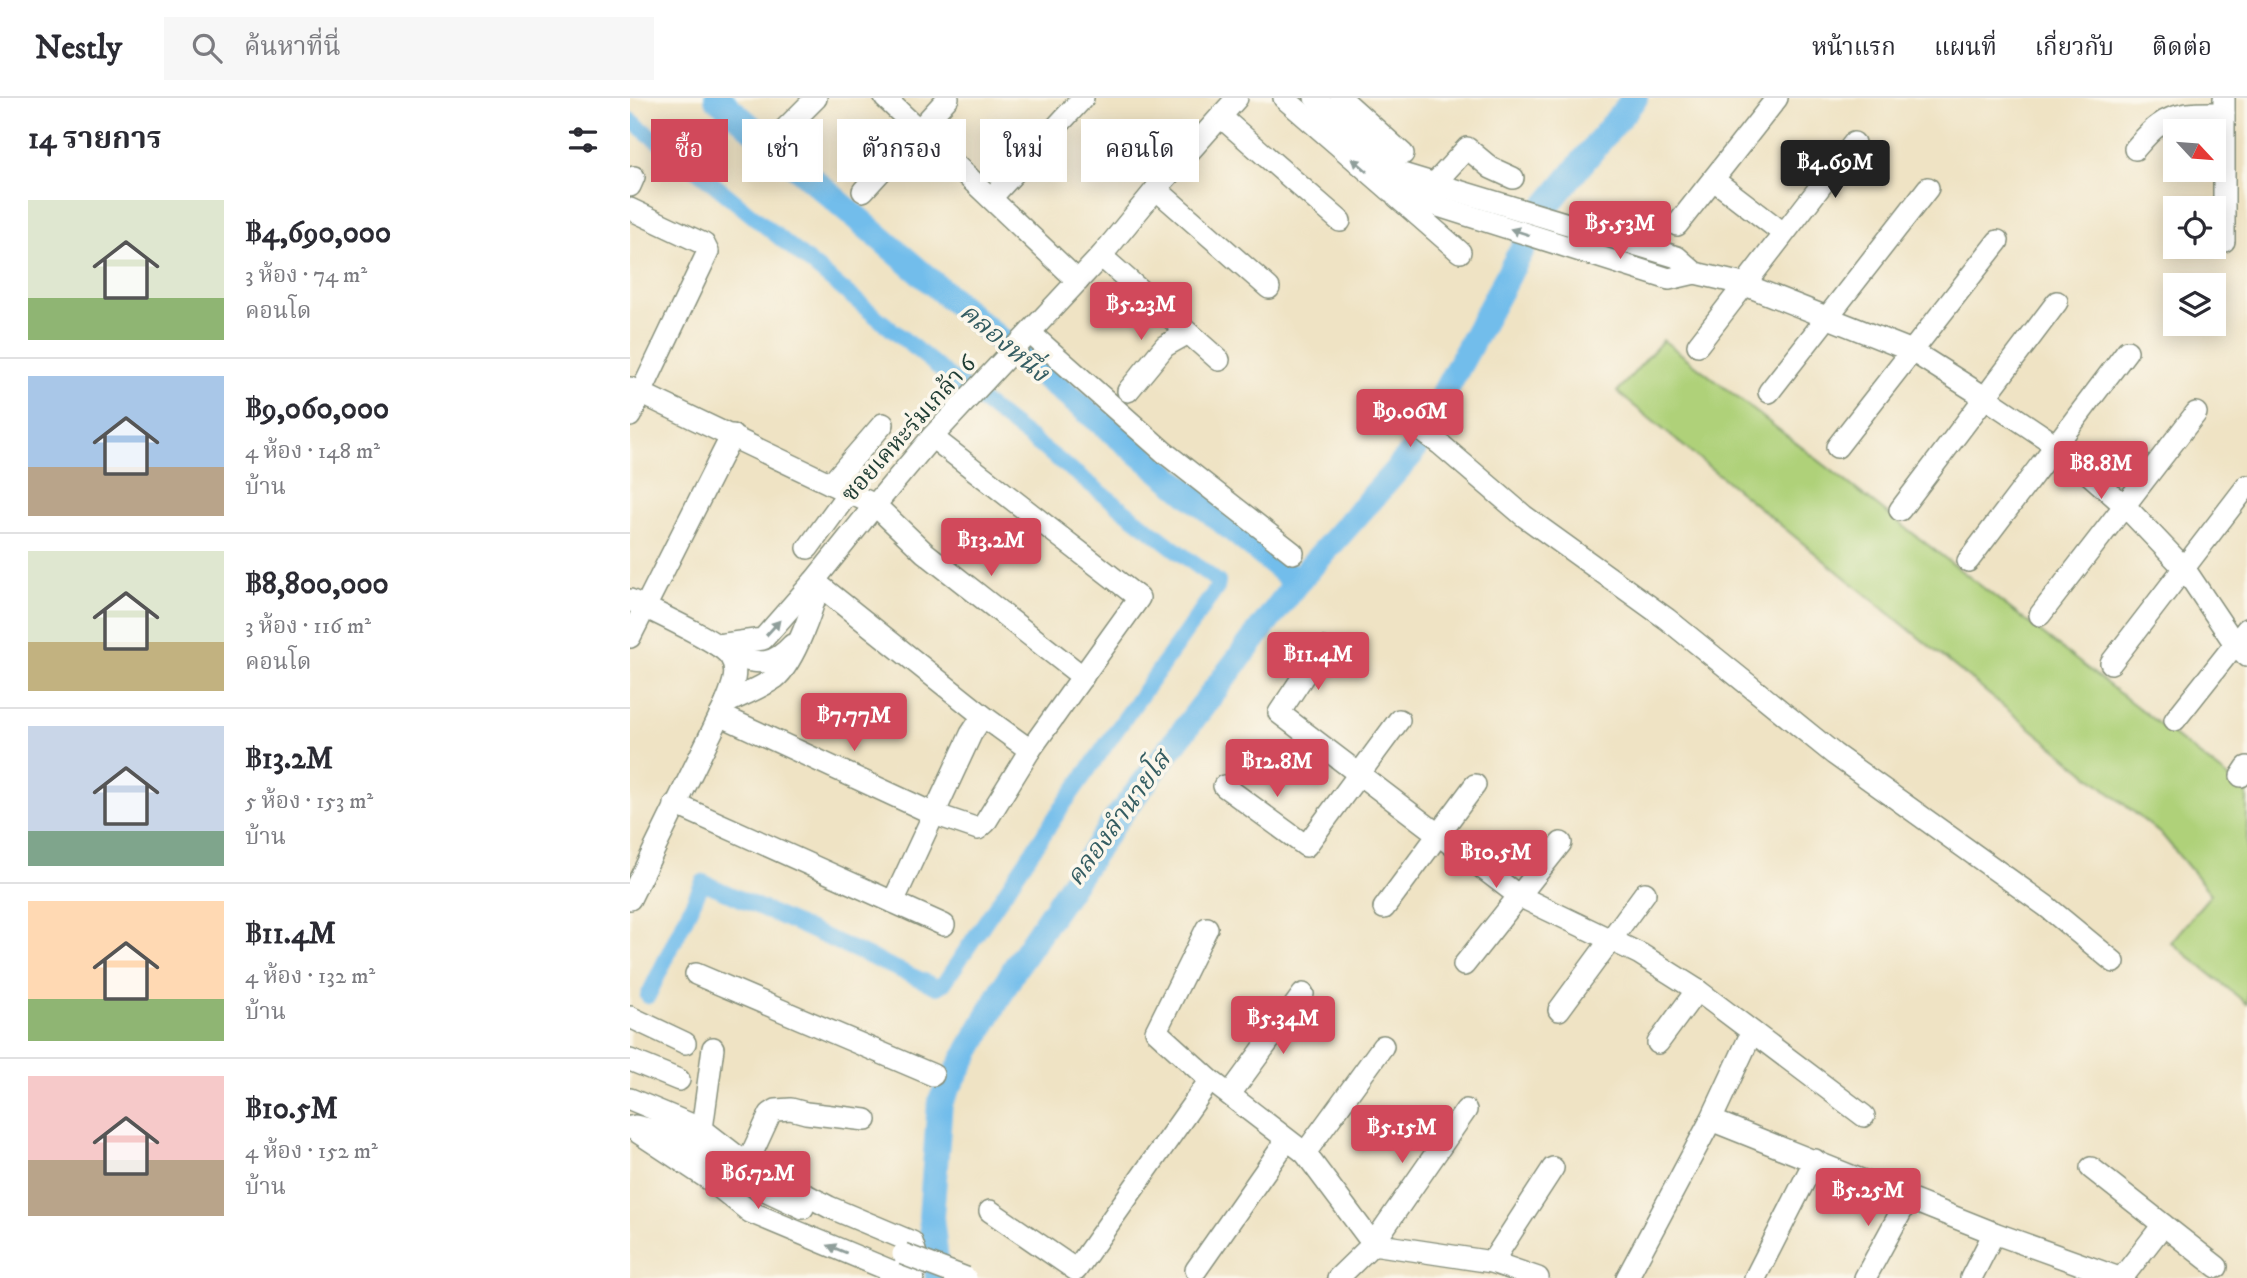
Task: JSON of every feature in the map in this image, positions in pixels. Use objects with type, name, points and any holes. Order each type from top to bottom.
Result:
[{"type":"street","points":[[795,119],[816,98]]},
{"type":"street","points":[[885,98],[908,119]]},
{"type":"street","points":[[930,119],[948,98]]},
{"type":"street","points":[[991,198],[1083,98]]},
{"type":"street","name":"ซอยเคหะร่มเกล้า 6","points":[[723,650],[763,639],[817,581],[874,505],[932,438],[1101,256],[1237,98]]},
{"type":"street","points":[[1284,98],[1460,252]]},
{"type":"street","points":[[1315,98],[1399,173],[1421,187],[1491,212],[1554,242],[1669,279],[1695,273],[1743,284],[1828,316],[1912,351],[2056,445],[2124,505],[2183,568],[2243,643],[2175,720]]},
{"type":"street","points":[[1340,98],[1403,154]]},
{"type":"street","points":[[1677,225],[1777,98]]},
{"type":"street","points":[[2135,149],[2159,125],[2173,117],[2224,105],[2224,196]]},
{"type":"street","points":[[1221,117],[1340,221]]},
{"type":"street","points":[[1698,345],[1854,142]]},
{"type":"street","points":[[1391,191],[1421,187],[1467,148],[1491,168],[1513,178]]},
{"type":"street","points":[[966,174],[1078,281]]},
{"type":"street","points":[[1714,180],[1783,233]]},
{"type":"street","points":[[863,191],[871,182]]},
{"type":"street","points":[[1769,392],[1928,188]]},
{"type":"street","points":[[1156,189],[1269,288]]},
{"type":"street","points":[[630,209],[704,244],[708,252],[635,390],[630,416]]},
{"type":"street","points":[[1491,212],[1561,221],[1677,257],[1695,273]]},
{"type":"street","points":[[1837,447],[1998,241]]},
{"type":"street","points":[[1101,256],[1219,360]]},
{"type":"street","points":[[1900,510],[2057,302]]},
{"type":"street","points":[[1128,391],[1165,346],[1188,333]]},
{"type":"street","points":[[1026,337],[1164,452],[1293,553]]},
{"type":"street","points":[[1968,561],[2127,351]]},
{"type":"street","points":[[635,390],[874,505],[924,552],[1083,677]]},
{"type":"street","points":[[2040,615],[2196,413]]},
{"type":"street","points":[[1405,419],[1440,444],[1524,516],[1667,619],[1834,754],[2046,906],[2114,962]]},
{"type":"street","points":[[808,548],[840,488],[883,424]]},
{"type":"street","points":[[630,637],[637,603],[732,435]]},
{"type":"street","points":[[723,709],[934,814],[981,828],[1030,750],[1139,598],[932,438]]},
{"type":"street","points":[[2111,663],[2247,486]]},
{"type":"street","points":[[817,581],[983,716],[1030,750]]},
{"type":"street","name":"ซอยเคหะร่มเกล้า 6","points":[[723,709],[776,677],[803,633],[817,581]]},
{"type":"street","points":[[630,899],[734,682],[734,668],[723,650],[637,603]]},
{"type":"street","name":"ซอยเคหะร่มเกล้า 6","points":[[723,650],[754,662],[774,661],[803,633]]},
{"type":"street","points":[[1322,648],[1279,713],[1518,896],[1640,954],[1697,990],[1864,1116]]},
{"type":"street","points":[[893,902],[971,734],[983,716]]},
{"type":"street","points":[[1224,786],[1306,846],[1399,720]]},
{"type":"street","points":[[1384,908],[1475,785]]},
{"type":"street","points":[[675,804],[944,925]]},
{"type":"street","points":[[1464,965],[1561,842]]},
{"type":"street","points":[[1559,1010],[1645,892]]},
{"type":"street","points":[[1207,928],[1156,1031],[1210,1080],[1305,1153],[1373,1244],[1492,1262],[1513,1274],[1538,1278]]},
{"type":"street","points":[[696,974],[933,1075]]},
{"type":"street","points":[[1658,1043],[1697,990]]},
{"type":"street","points":[[1230,1094],[1303,994]]},
{"type":"street","points":[[630,1017],[685,1043]]},
{"type":"street","points":[[1627,1278],[1711,1120],[1752,1032]]},
{"type":"street","points":[[1305,1153],[1383,1046]]},
{"type":"street","points":[[702,1129],[713,1048]]},
{"type":"street","points":[[630,1060],[679,1080]]},
{"type":"street","points":[[990,1211],[1076,1270],[1210,1080]]},
{"type":"street","points":[[630,1099],[702,1129],[747,1164],[829,1207],[912,1242],[916,1254],[906,1271]]},
{"type":"street","points":[[747,1164],[770,1114],[776,1110],[791,1109],[866,1120]]},
{"type":"street","points":[[1338,1278],[1373,1244],[1466,1111]]},
{"type":"street","points":[[1711,1120],[1994,1233],[2082,1272],[2121,1278],[2163,1225]]},
{"type":"street","points":[[630,1125],[668,1133],[906,1271],[966,1278]]},
{"type":"street","points":[[1196,1270],[1287,1140]]},
{"type":"street","points":[[1755,1278],[1815,1160]]},
{"type":"street","points":[[1492,1262],[1553,1168]]},
{"type":"street","points":[[2091,1168],[2217,1267]]},
{"type":"street","points":[[1865,1278],[1908,1199]]},
{"type":"street","points":[[1971,1278],[1994,1233]]},
{"type":"green space","points":[[1663,340],[2247,792],[2247,1004],[2171,942],[2211,894],[2163,836],[1617,392]]},
{"type":"waterway","name":"คลองหนึ่ง","points":[[717,98],[977,321],[1297,582]]},
{"type":"waterway","name":"คลองลำนายโส","points":[[938,1278],[931,1217],[940,1102],[1015,968],[1112,825],[1297,582],[1411,454],[1544,209],[1635,98]]},
{"type":"waterway","points":[[630,120],[710,181],[950,377],[1218,582],[1217,588],[1062,807],[944,983],[937,987],[703,882],[648,996]]}]
